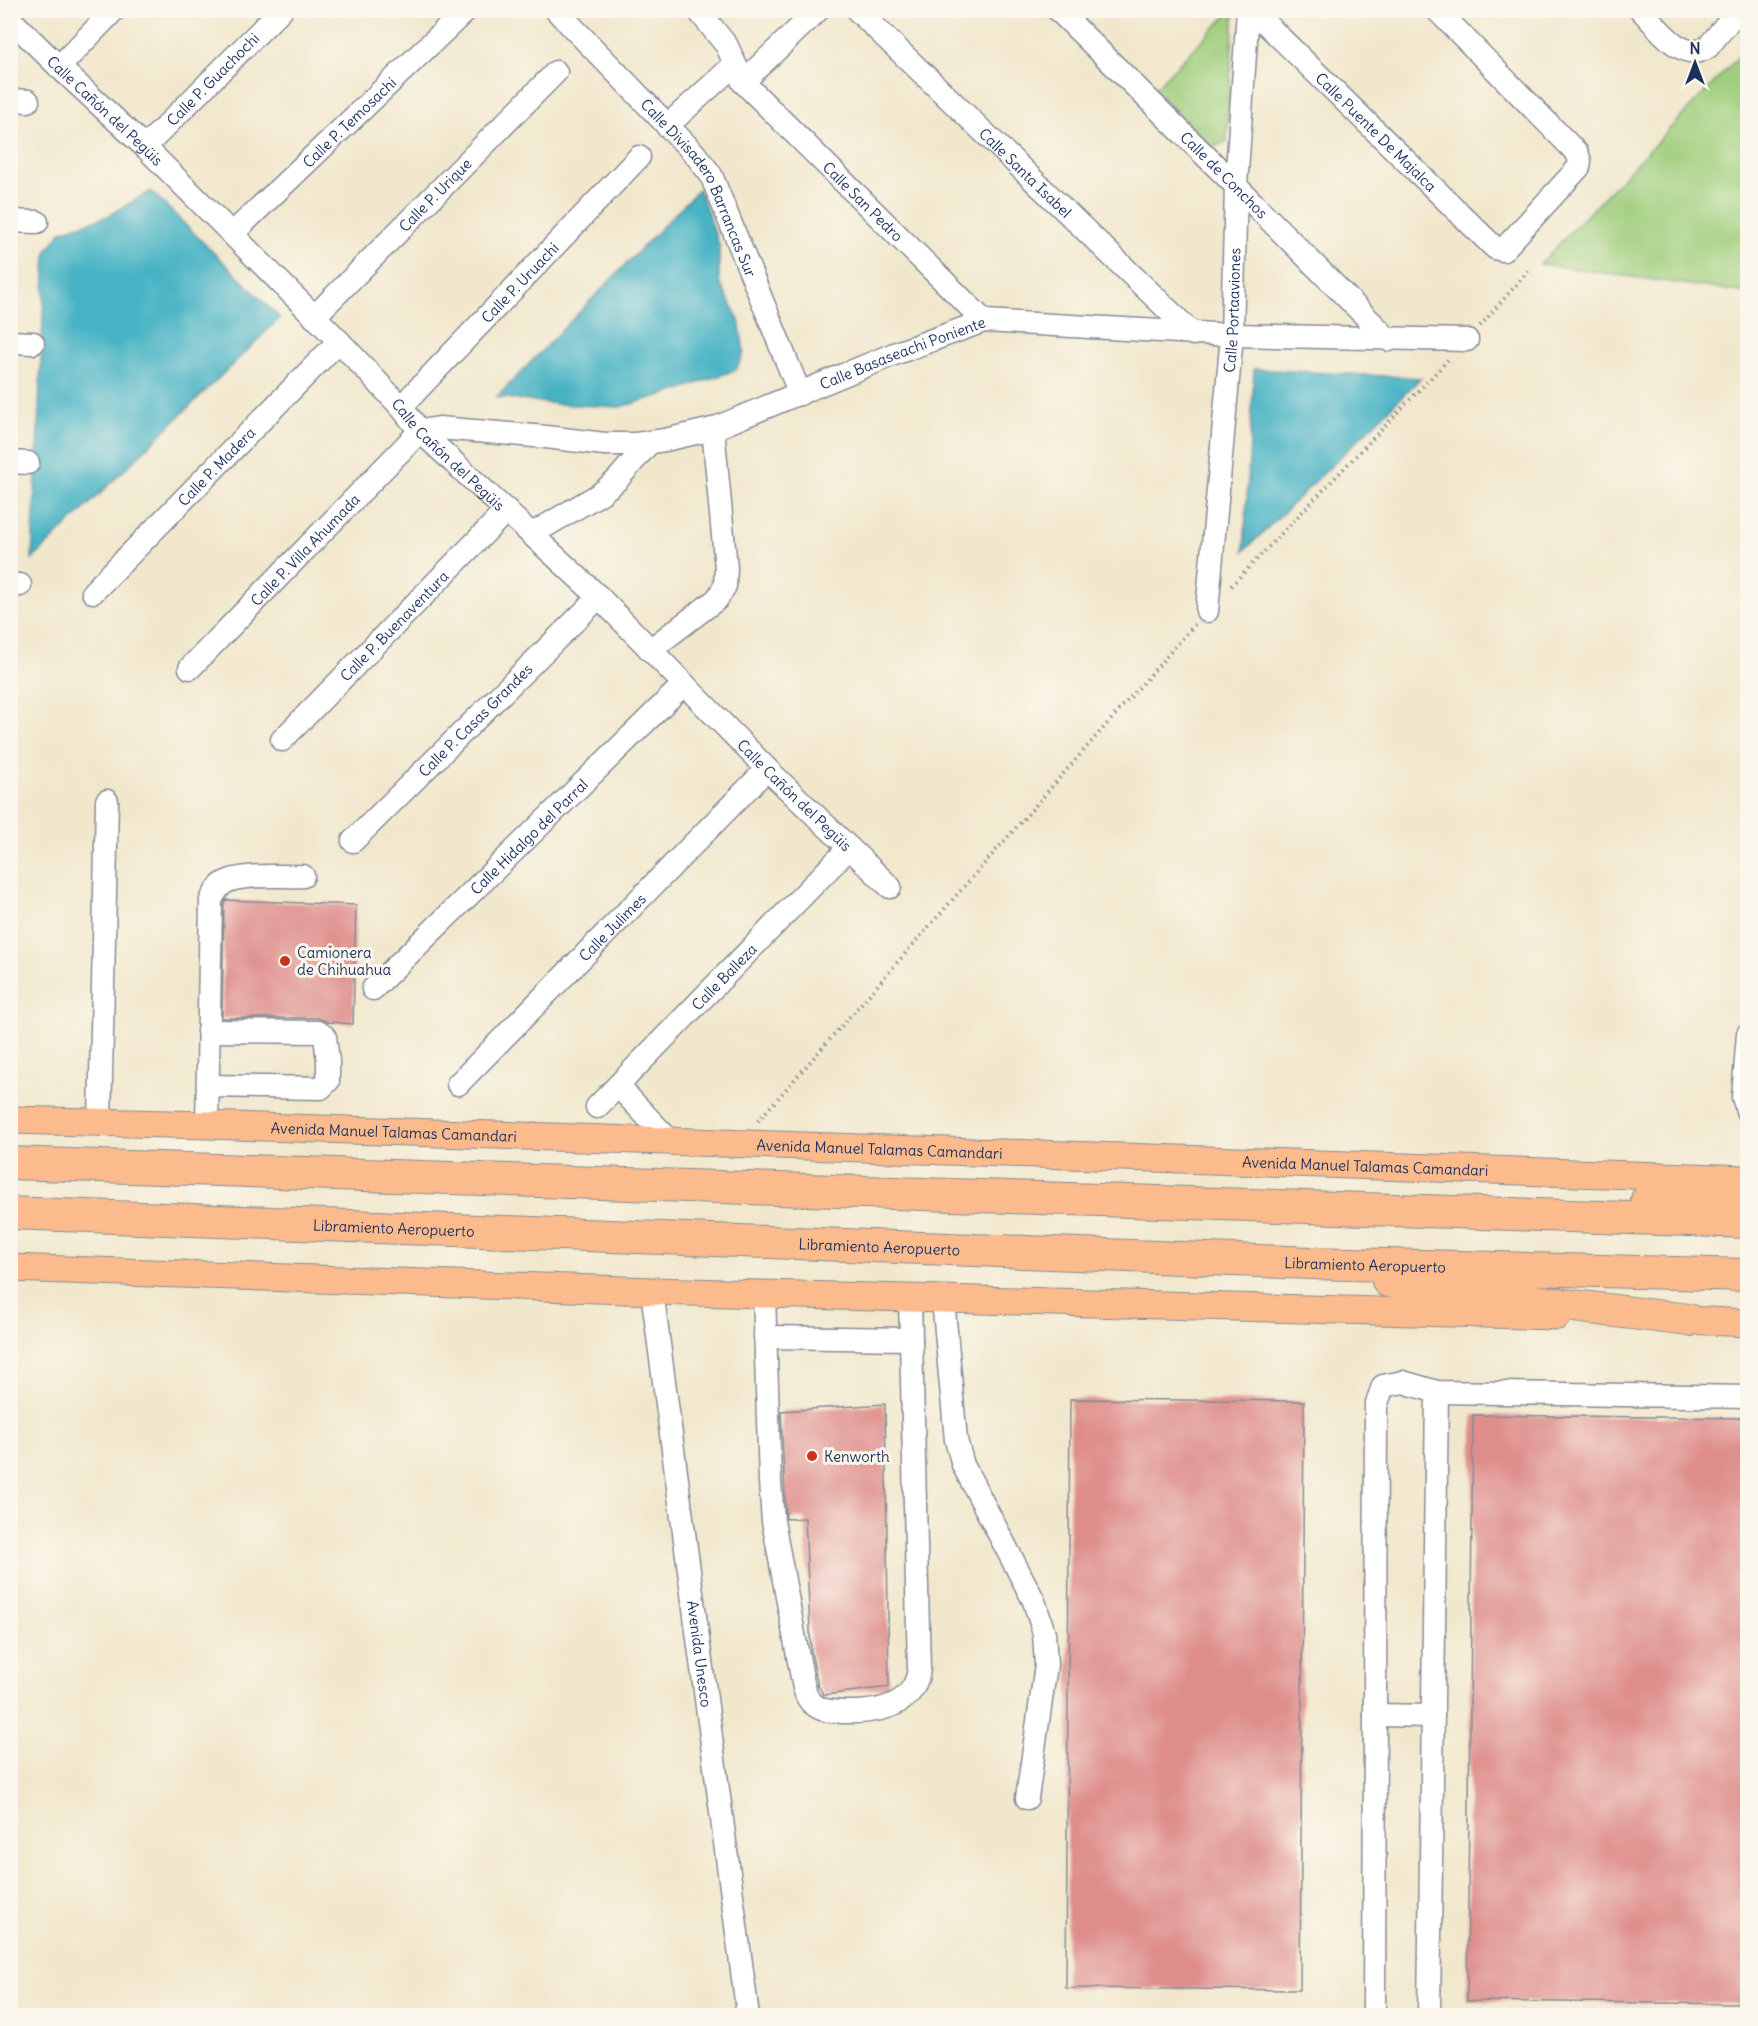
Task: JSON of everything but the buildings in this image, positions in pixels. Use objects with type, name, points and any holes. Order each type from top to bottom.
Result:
[{"type":"highway","points":[[10,1155],[81,1166]]},
{"type":"highway","points":[[10,1163],[1748,1222]]},
{"type":"highway","points":[[1480,1214],[1600,1202],[1748,1196]]},
{"type":"highway","name":"Libramiento Aeropuerto","points":[[10,1213],[1312,1263],[1748,1275]]},
{"type":"highway","points":[[1312,1263],[1371,1278],[1435,1289],[1689,1320]]},
{"type":"main road","name":"Avenida Manuel Talamas Camandari","points":[[10,1120],[1748,1179]]},
{"type":"main road","points":[[10,1268],[652,1291],[1748,1323]]},
{"type":"street","points":[[59,66],[114,10]]},
{"type":"street","name":"Calle P. Guachochi","points":[[145,147],[281,10]]},
{"type":"street","name":"Calle P. Temosachi","points":[[232,234],[466,10]]},
{"type":"street","name":"Calle Divisadero Barrancas Sur","points":[[556,10],[704,164],[711,175],[800,394]]},
{"type":"street","name":"Calle San Pedro","points":[[698,10],[727,46],[739,73],[984,321]]},
{"type":"street","points":[[667,126],[739,73],[818,10]]},
{"type":"street","name":"Calle Santa Isabel","points":[[858,10],[1193,334]]},
{"type":"street","name":"Calle de Conchos","points":[[1058,10],[1389,340]]},
{"type":"street","name":"Calle Portaaviones","points":[[1207,611],[1233,335],[1236,186],[1250,10]]},
{"type":"street","name":"Calle Puente De Majalca","points":[[1250,10],[1495,248],[1501,251],[1579,166],[1580,160],[1577,153],[1437,10]]},
{"type":"street","points":[[1641,10],[1679,48],[1692,52],[1702,51],[1708,47],[1738,10]]},
{"type":"street","name":"Calle Cañón del Pegüis","points":[[10,19],[145,147],[339,341],[401,407],[420,431],[599,597],[767,769],[890,886]]},
{"type":"street","name":"Calle P. Urique","points":[[314,317],[556,72]]},
{"type":"street","name":"Calle P. Uruachi","points":[[401,407],[639,157]]},
{"type":"street","points":[[10,221],[37,222]]},
{"type":"street","name":"Calle Basaseachi Poniente","points":[[420,431],[439,428],[605,444],[650,442],[713,429],[894,354],[984,321],[1193,334],[1467,340]]},
{"type":"street","name":"Calle P. Madera","points":[[93,592],[339,341]]},
{"type":"street","points":[[650,650],[717,599],[725,586],[726,568],[713,429]]},
{"type":"street","name":"Calle P. Villa Ahumada","points":[[190,668],[420,431]]},
{"type":"street","points":[[532,534],[600,494],[617,480],[650,442]]},
{"type":"street","name":"Calle P. Buenaventura","points":[[282,740],[507,510]]},
{"type":"street","name":"Calle P. Casas Grandes","points":[[353,841],[599,597]]},
{"type":"street","name":"Calle Hidalgo del Parral","points":[[373,989],[684,684]]},
{"type":"street","name":"Calle Julimes","points":[[458,1084],[767,769]]},
{"type":"street","points":[[100,1122],[107,801]]},
{"type":"street","name":"Calle Balleza","points":[[597,1107],[849,848]]},
{"type":"street","points":[[207,1125],[211,900],[217,888],[226,882],[242,878],[303,876]]},
{"type":"street","points":[[208,1031],[318,1032],[325,1037],[328,1061],[328,1081],[321,1088],[208,1086]]},
{"type":"street","points":[[1748,1034],[1743,1097],[1748,1113]]},
{"type":"street","points":[[618,1086],[670,1141]]},
{"type":"street","name":"Avenida Unesco","points":[[652,1291],[748,2016]]},
{"type":"street","points":[[764,1294],[773,1521],[803,1683],[807,1698],[815,1706],[826,1711],[862,1713],[887,1709],[909,1694],[918,1679],[910,1298]]},
{"type":"street","points":[[943,1299],[956,1440],[963,1465],[1034,1601],[1044,1632],[1046,1665],[1027,1798]]},
{"type":"street","points":[[765,1337],[910,1339]]},
{"type":"street","points":[[1374,2016],[1376,1406],[1383,1386],[1403,1382],[1437,1392],[1748,1397]]},
{"type":"street","points":[[1429,2016],[1437,1392]]},
{"type":"street","points":[[1375,1715],[1432,1716]]},
{"type":"path","points":[[738,1144],[1207,611],[1467,340],[1530,269]]},
{"type":"green space","points":[[1231,11],[1234,11],[1227,141],[1212,148],[1154,89]]},
{"type":"green space","points":[[1747,48],[1747,293],[1540,264]]},
{"type":"water","points":[[699,189],[719,245],[719,281],[739,320],[744,353],[736,370],[620,407],[557,404],[497,397]]},
{"type":"water","points":[[151,191],[280,318],[32,560],[46,252],[62,231],[108,216]]},
{"type":"water","points":[[1254,369],[1421,378],[1244,551]]},
{"type":"place","name":"Camionera de Chihuahua","points":[[285,961]]},
{"type":"place","name":"Kenworth","points":[[812,1456]]}]
